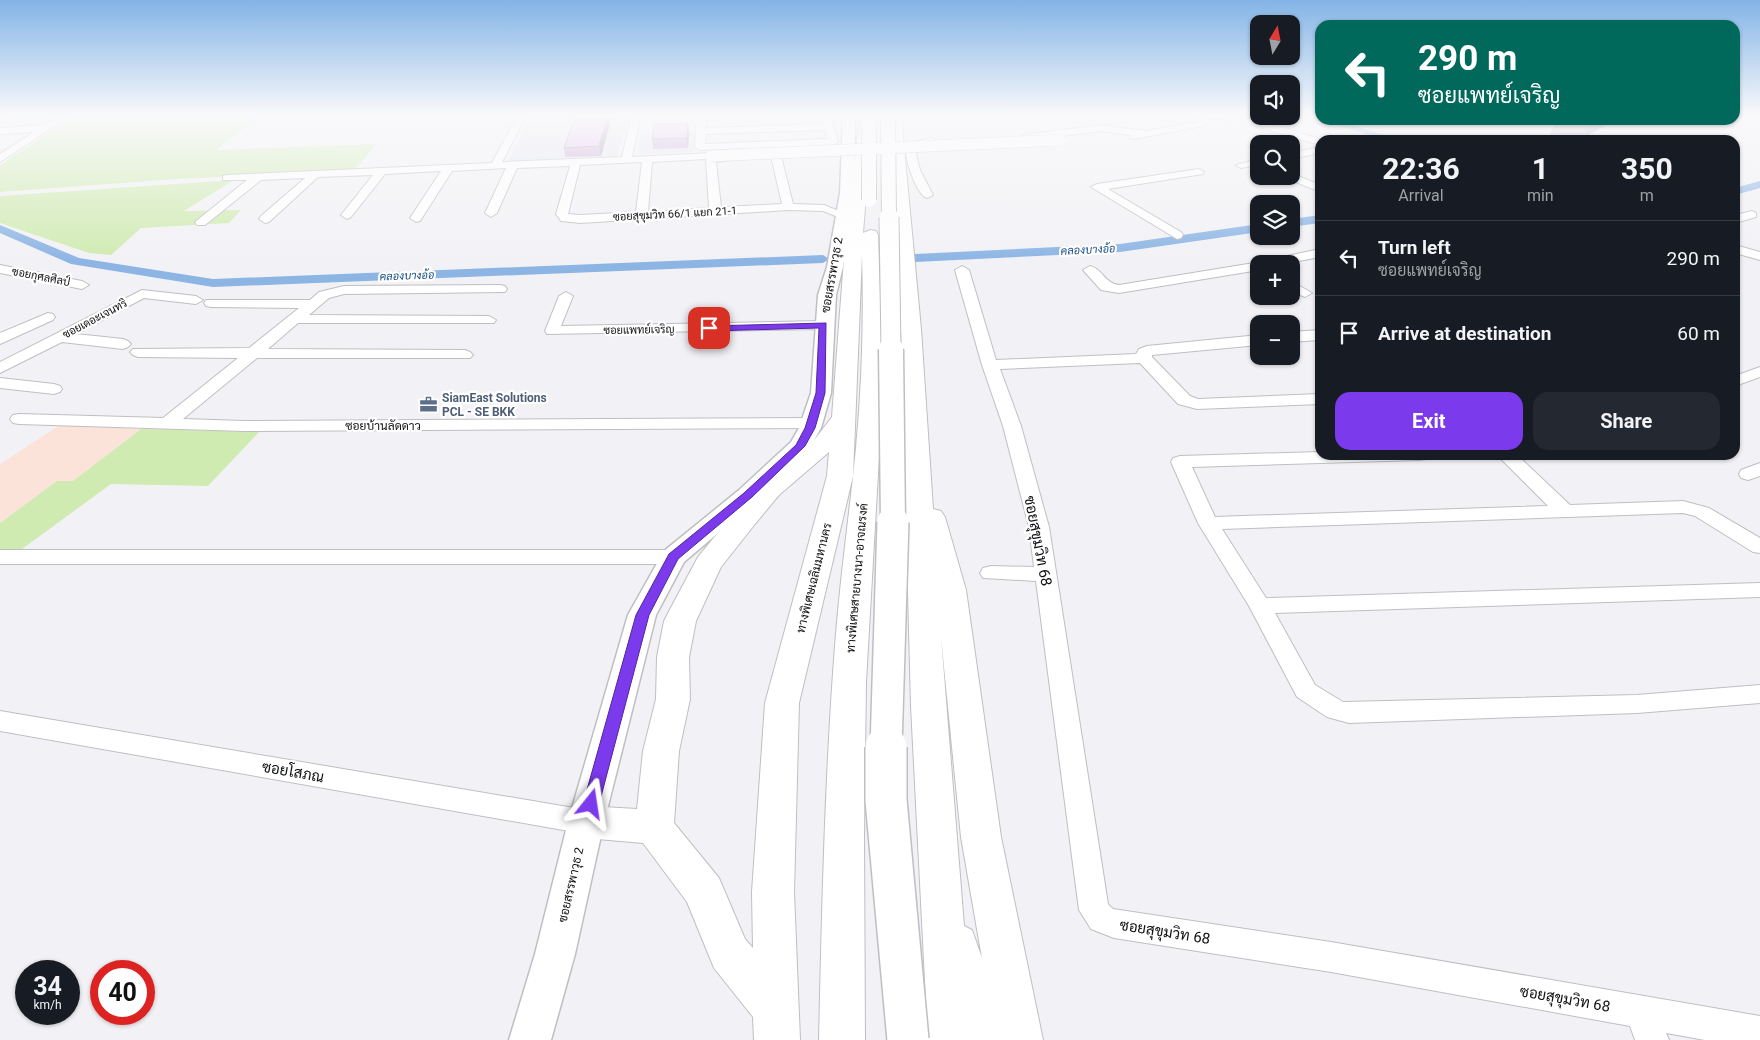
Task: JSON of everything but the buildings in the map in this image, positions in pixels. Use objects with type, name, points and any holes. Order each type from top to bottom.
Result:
[{"type":"highway","name":"ทางพิเศษเฉลิมมหานคร","points":[[777,1025],[773,892],[782,703],[840,476],[857,164]]},
{"type":"highway","points":[[861,164],[893,560],[886,689],[886,800],[908,1040]]},
{"type":"highway","name":"ทางพิเศษสายบางนา-อาจณรงค์","points":[[842,1040],[843,863],[848,716],[852,630],[866,476],[873,297],[866,164]]},
{"type":"highway","points":[[899,164],[911,329],[928,706],[951,1040]]},
{"type":"highway","points":[[777,1025],[729,953],[704,891],[654,827],[661,751],[673,699],[673,657],[680,621],[708,564],[770,489],[801,461],[824,444],[844,417]]},
{"type":"highway","points":[[918,467],[951,590],[982,836],[1020,1040]]},
{"type":"highway","points":[[586,822],[654,827]]},
{"type":"highway","points":[[938,868],[981,1040]]},
{"type":"street","points":[[227,178],[544,164]]},
{"type":"street","name":"ซอยสุขุมวิท 66/1 แยก 21-1","points":[[576,164],[562,214],[565,218],[642,216],[788,207],[824,208],[843,215]]},
{"type":"street","points":[[642,216],[647,164]]},
{"type":"street","points":[[711,164],[715,211]]},
{"type":"street","points":[[778,164],[788,207]]},
{"type":"street","name":"ซอยสรรพาวุธ 2","points":[[530,1040],[555,954],[586,822],[642,615],[673,557],[748,495],[800,446],[811,423],[821,393],[827,295],[836,267],[851,164]]},
{"type":"street","points":[[913,164],[927,195]]},
{"type":"street","points":[[1241,165],[1250,164]]},
{"type":"street","points":[[491,213],[513,165]]},
{"type":"street","points":[[416,218],[448,169]]},
{"type":"street","points":[[347,215],[381,172]]},
{"type":"street","points":[[1177,235],[1097,187],[1199,172]]},
{"type":"street","points":[[264,219],[314,175]]},
{"type":"street","points":[[201,222],[258,177]]},
{"type":"street","points":[[1300,180],[1315,187]]},
{"type":"street","points":[[1740,218],[1752,215]]},
{"type":"street","points":[[1740,251],[1758,254]]},
{"type":"street","points":[[1300,257],[1315,254]]},
{"type":"street","points":[[1090,270],[1106,287],[1119,289],[1250,267]]},
{"type":"street","name":"ซอยกุศลศิลป์","points":[[0,268],[82,285]]},
{"type":"street","name":"ซอยสุขุมวิท 68","points":[[962,270],[990,365],[1012,426],[1038,527],[1094,910],[1102,919],[1114,924],[1331,957],[1648,1027],[1760,1033]]},
{"type":"street","points":[[165,425],[324,295],[341,290],[500,288]]},
{"type":"street","points":[[1300,290],[1305,293]]},
{"type":"street","name":"ซอยเดอะเจนทริ","points":[[0,368],[142,294],[196,300]]},
{"type":"street","name":"ซอยแพทย์เจริญ","points":[[566,296],[552,331],[824,325]]},
{"type":"street","points":[[211,303],[311,304]]},
{"type":"street","points":[[0,339],[48,317]]},
{"type":"street","points":[[293,319],[489,320]]},
{"type":"street","points":[[1300,337],[1315,336]]},
{"type":"street","points":[[60,337],[123,344]]},
{"type":"street","points":[[1250,341],[1147,351],[1144,352],[1144,358],[1184,400],[1197,404],[1315,399]]},
{"type":"street","points":[[138,352],[465,355]]},
{"type":"street","points":[[990,365],[1144,358]]},
{"type":"street","points":[[1740,379],[1760,372]]},
{"type":"street","points":[[0,383],[54,389]]},
{"type":"street","name":"ซอยบ้านลัดดาว","points":[[19,420],[165,425],[811,423]]},
{"type":"street","points":[[1315,458],[1180,462],[1208,523],[1260,606],[1306,691],[1336,710],[1349,713],[1637,704],[1760,694]]},
{"type":"street","points":[[1511,460],[1566,512]]},
{"type":"street","points":[[1208,523],[1692,508],[1760,547]]},
{"type":"street","points":[[0,557],[673,557]]},
{"type":"street","points":[[991,573],[1045,574]]},
{"type":"street","points":[[1260,606],[1760,590]]},
{"type":"street","name":"ซอยโสภณ","points":[[0,721],[586,822]]},
{"type":"shaded area","points":[[60,425],[141,429],[73,481],[57,481],[0,523],[0,464]]},
{"type":"green space","points":[[360,164],[353,171],[176,179],[0,192],[0,165]]},
{"type":"green space","points":[[234,180],[184,211],[241,210],[229,223],[141,228],[111,255],[89,253],[0,223],[0,196]]},
{"type":"green space","points":[[141,429],[259,432],[208,486],[111,484],[18,552],[0,551],[0,523],[57,481],[73,481]]},
{"type":"waterway","name":"คลองบางอ้อ","points":[[1740,190],[1760,184]]},
{"type":"waterway","name":"คลองบางอ้อ","points":[[1300,222],[1315,220]]},
{"type":"waterway","name":"คลองบางอ้อ","points":[[0,229],[76,261],[213,283],[823,259]]},
{"type":"waterway","name":"คลองบางอ้อ","points":[[915,258],[1120,248],[1250,229]]},
{"type":"place","name":"SiamEast Solutions PCL - SE BKK","points":[[428,405]]},
{"type":"route","points":[[591,804],[642,615],[673,557],[748,495],[800,446],[810,428],[821,393],[824,325],[709,328]]}]
